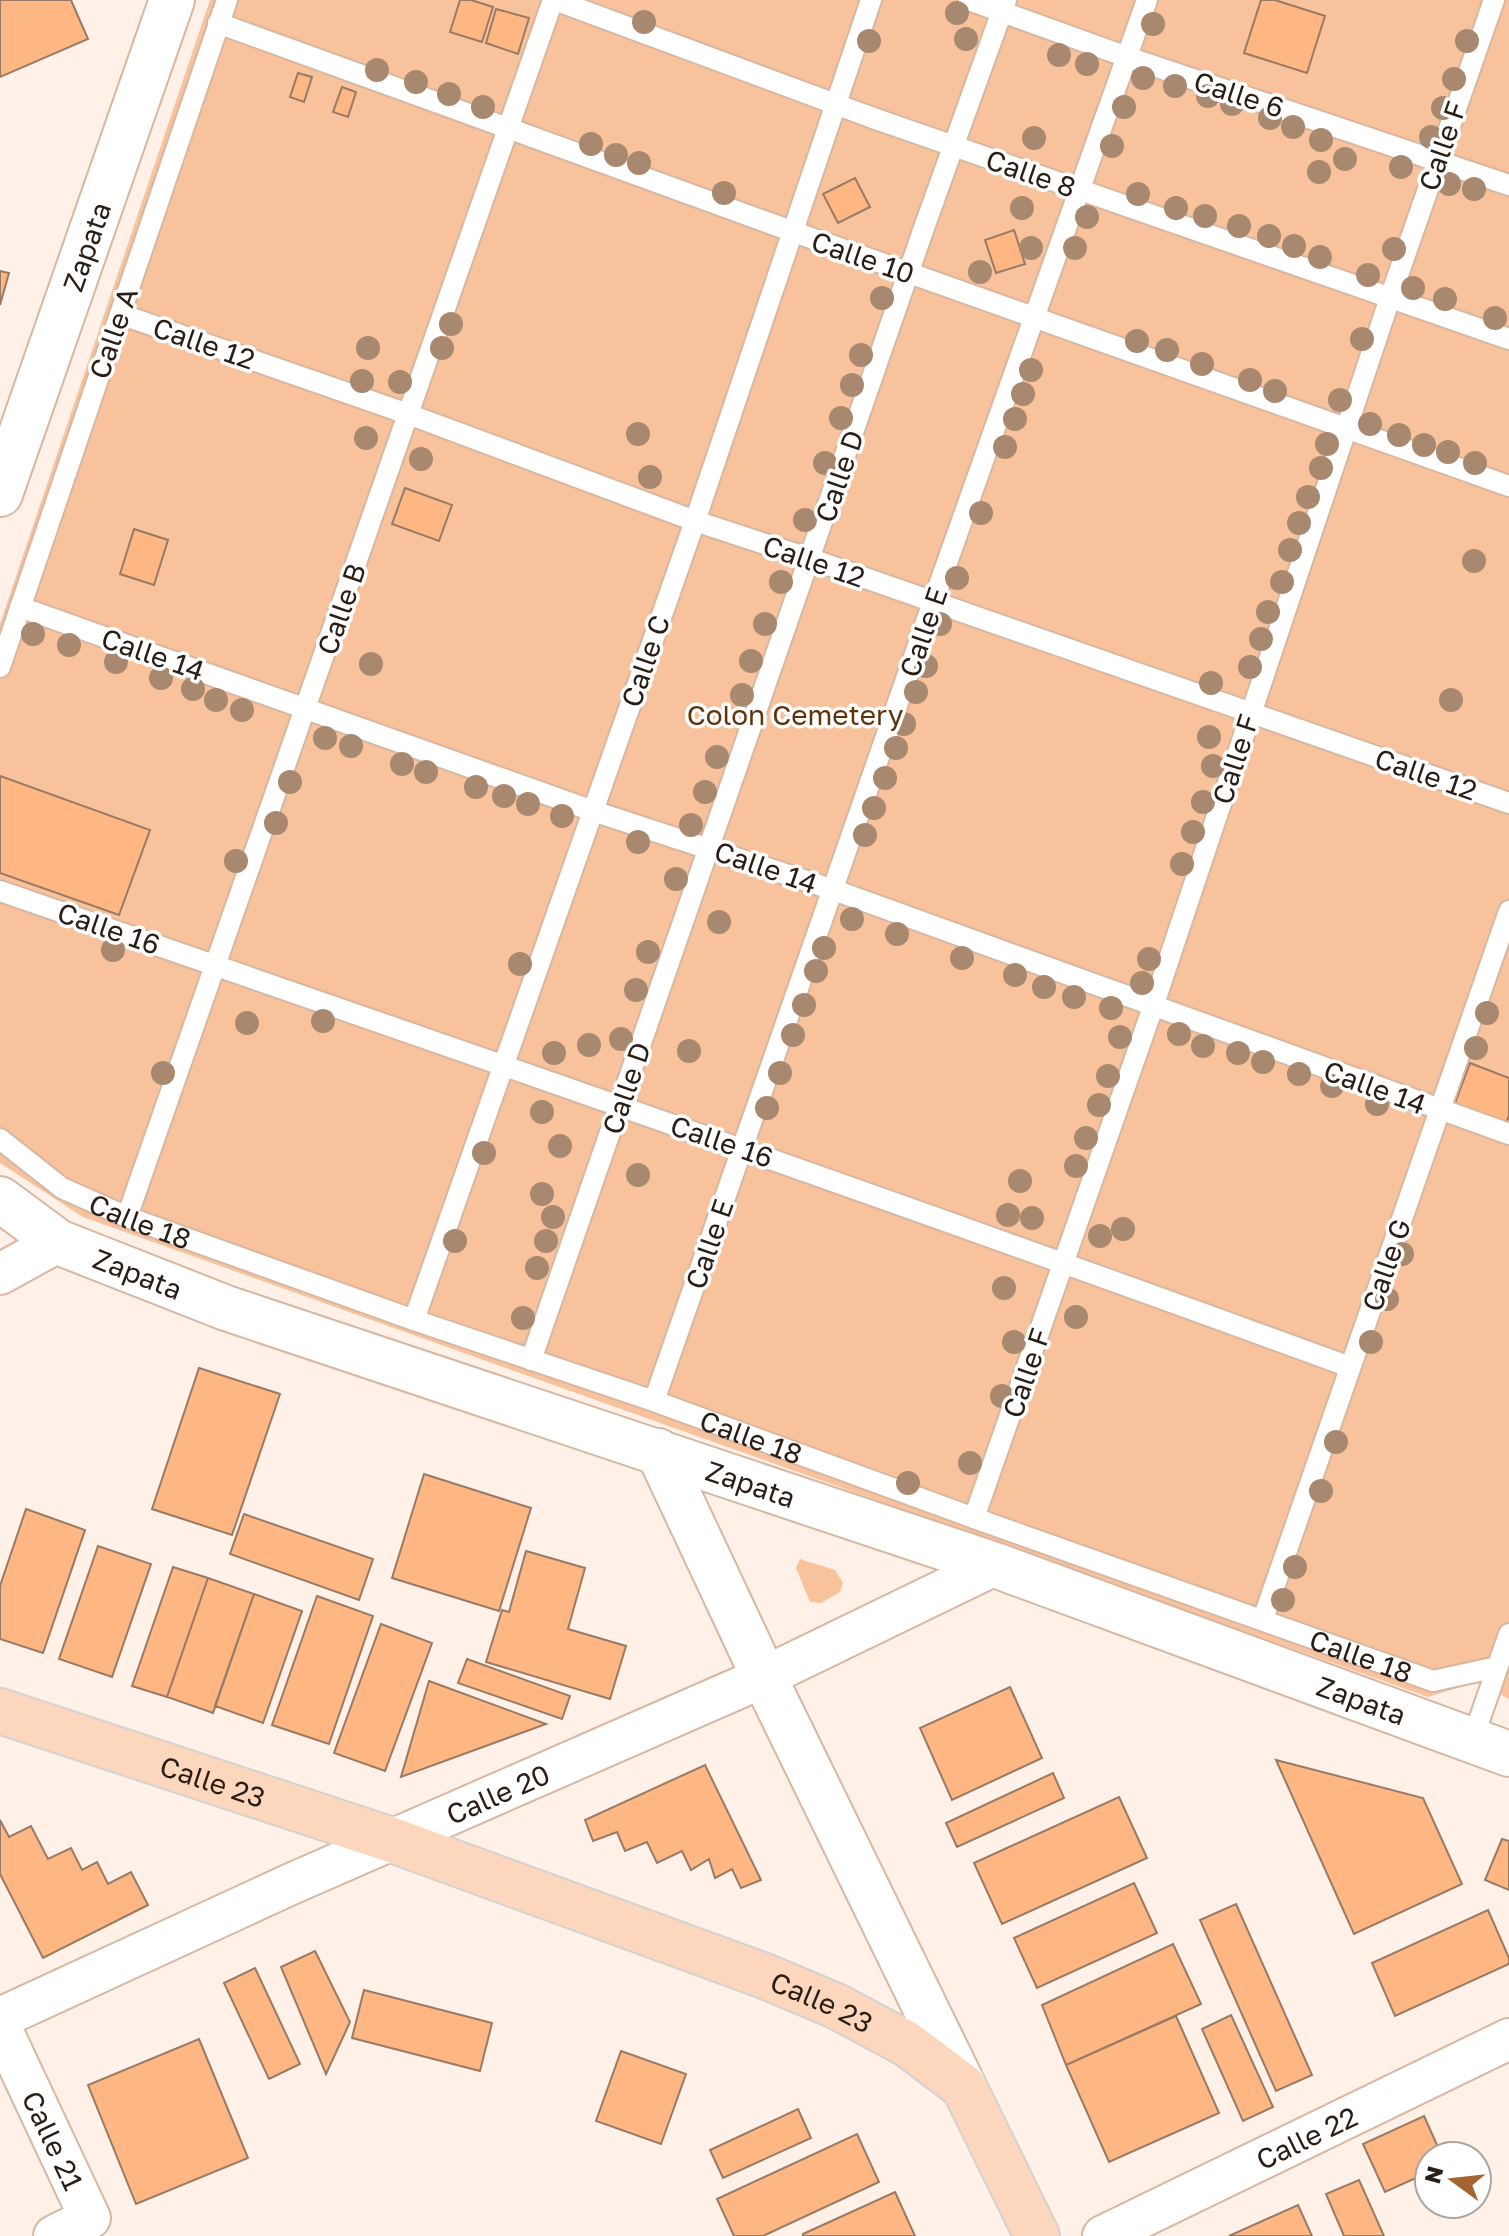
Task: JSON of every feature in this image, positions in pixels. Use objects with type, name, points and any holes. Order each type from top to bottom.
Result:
[{"type":"main road","name":"Zapata","points":[[0,494],[172,0]]},
{"type":"main road","name":"Zapata","points":[[0,1199],[58,1242],[226,1308],[995,1565],[1491,1748]]},
{"type":"main road","points":[[658,1451],[764,1677],[1037,2236]]},
{"type":"main road","name":"Calle 23","points":[[0,1711],[392,1840],[762,1975],[836,2006],[907,2044],[964,2087]]},
{"type":"street","points":[[0,1220],[58,1242]]},
{"type":"street","name":"Calle 18","points":[[0,1274],[58,1242]]},
{"type":"street","name":"Calle 20","points":[[0,2018],[392,1840],[764,1677],[995,1565]]},
{"type":"street","name":"Calle 21","points":[[0,2026],[90,2218],[54,2236]]},
{"type":"street","name":"Calle 22","points":[[1103,2236],[1509,2039]]},
{"type":"lane","name":"Calle A","points":[[0,667],[227,0]]},
{"type":"lane","name":"Calle 8","points":[[554,0],[837,105],[1509,339]]},
{"type":"lane","name":"Calle B","points":[[127,1217],[554,0]]},
{"type":"lane","name":"Calle C","points":[[414,1320],[695,521],[871,0]]},
{"type":"lane","name":"Calle 6","points":[[969,0],[1004,6],[1127,57],[1509,185]]},
{"type":"lane","name":"Calle E","points":[[654,1401],[1147,0]]},
{"type":"lane","name":"Calle F","points":[[974,1518],[1153,1007],[1390,298],[1494,0]]},
{"type":"lane","name":"Calle D","points":[[531,1360],[1004,6]]},
{"type":"lane","name":"Calle 10","points":[[218,23],[1509,486]]},
{"type":"lane","name":"Calle 12","points":[[120,314],[408,414],[695,521],[1509,803]]},
{"type":"lane","name":"Calle 14","points":[[20,607],[593,811],[834,890],[1509,1134]]},
{"type":"lane","name":"Calle 16","points":[[0,891],[743,1148],[1350,1367]]},
{"type":"lane","name":"Calle G","points":[[1263,1619],[1509,911]]},
{"type":"lane","name":"Calle 18","points":[[0,1139],[62,1188],[127,1217],[414,1320],[654,1401],[1433,1681],[1503,1675]]},
{"type":"lane","points":[[1491,1748],[1509,1634]]},
{"type":"green space","name":"Colon Cemetery","points":[[210,0],[1509,0],[1509,1699],[1476,1682],[1428,1697],[83,1217],[0,1163],[0,624]]},
{"type":"green space","points":[[800,1559],[835,1570],[843,1583],[840,1592],[821,1603],[810,1602],[796,1568]]},
{"type":"building","points":[[0,0],[71,0],[88,39],[0,77]]},
{"type":"building","points":[[460,0],[493,7],[482,42],[450,32]]},
{"type":"building","points":[[1261,0],[1275,0],[1325,16],[1307,73],[1244,53]]},
{"type":"building","points":[[496,9],[529,18],[518,54],[486,43]]},
{"type":"building","points":[[298,73],[312,77],[304,102],[290,97]]},
{"type":"building","points":[[342,87],[356,92],[348,117],[333,112]]},
{"type":"building","points":[[855,178],[870,207],[838,223],[823,194]]},
{"type":"building","points":[[1014,230],[1025,264],[996,273],[985,240]]},
{"type":"building","points":[[0,271],[9,273],[0,305]]},
{"type":"building","points":[[405,488],[452,505],[439,541],[392,524]]},
{"type":"building","points":[[134,529],[168,540],[154,585],[120,574]]},
{"type":"building","points":[[0,776],[150,830],[119,915],[0,873]]},
{"type":"building","points":[[1470,1063],[1509,1078],[1509,1116],[1505,1125],[1454,1106]]},
{"type":"building","points":[[199,1368],[280,1394],[232,1535],[152,1509]]},
{"type":"building","points":[[424,1474],[531,1508],[499,1611],[392,1578]]},
{"type":"building","points":[[26,1509],[85,1530],[43,1653],[0,1639],[0,1586]]},
{"type":"building","points":[[244,1514],[373,1559],[359,1600],[230,1554]]},
{"type":"building","points":[[98,1546],[151,1564],[112,1677],[59,1659]]},
{"type":"building","points":[[526,1551],[585,1568],[568,1629],[626,1646],[610,1699],[486,1662],[502,1610],[509,1612]]},
{"type":"building","points":[[173,1567],[208,1578],[167,1697],[132,1686]]},
{"type":"building","points":[[208,1578],[254,1594],[213,1713],[167,1697]]},
{"type":"building","points":[[254,1594],[302,1611],[263,1723],[215,1706]]},
{"type":"building","points":[[317,1596],[373,1616],[329,1744],[272,1725]]},
{"type":"building","points":[[381,1624],[432,1643],[385,1771],[334,1753]]},
{"type":"building","points":[[467,1659],[570,1696],[562,1719],[458,1683]]},
{"type":"building","points":[[429,1681],[546,1724],[401,1777]]},
{"type":"building","points":[[1010,1687],[1042,1758],[952,1800],[920,1728]]},
{"type":"building","points":[[1276,1760],[1423,1798],[1462,1884],[1354,1934]]},
{"type":"building","points":[[705,1765],[761,1880],[741,1888],[732,1869],[715,1878],[709,1859],[691,1870],[682,1851],[657,1863],[647,1842],[625,1851],[617,1832],[593,1841],[585,1820]]},
{"type":"building","points":[[1053,1773],[1064,1798],[957,1847],[946,1823]]},
{"type":"building","points":[[1119,1797],[1147,1858],[1002,1924],[974,1863]]},
{"type":"building","points":[[0,1820],[9,1837],[31,1826],[48,1859],[71,1848],[82,1870],[97,1862],[108,1884],[131,1872],[148,1905],[43,1958],[0,1874]]},
{"type":"building","points":[[1502,1839],[1509,1841],[1509,1890],[1485,1880]]},
{"type":"building","points":[[1134,1883],[1157,1933],[1037,1988],[1014,1938]]},
{"type":"building","points":[[1236,1904],[1312,2075],[1276,2091],[1200,1920]]},
{"type":"building","points":[[1488,1910],[1509,1964],[1395,2016],[1372,1963]]},
{"type":"building","points":[[1173,1944],[1201,2004],[1066,2065],[1042,2005]]},
{"type":"building","points":[[315,1951],[350,2022],[326,2074],[281,1967]]},
{"type":"building","points":[[255,1968],[300,2064],[269,2079],[224,1983]]},
{"type":"building","points":[[364,1990],[492,2023],[480,2071],[352,2038]]},
{"type":"building","points":[[1231,2015],[1273,2107],[1243,2121],[1202,2029]]},
{"type":"building","points":[[1176,2016],[1219,2113],[1109,2162],[1066,2065]]},
{"type":"building","points":[[199,2039],[248,2158],[136,2204],[88,2085]]},
{"type":"building","points":[[621,2051],[686,2074],[661,2144],[596,2121]]},
{"type":"building","points":[[798,2109],[811,2138],[723,2178],[710,2150]]},
{"type":"building","points":[[1424,2116],[1435,2140],[1413,2140],[1413,2179],[1385,2192],[1363,2144]]},
{"type":"building","points":[[857,2134],[879,2182],[763,2236],[734,2236],[717,2199]]},
{"type":"building","points":[[1359,2180],[1384,2236],[1344,2236],[1326,2194]]},
{"type":"building","points":[[895,2192],[915,2236],[803,2236],[803,2234]]},
{"type":"building","points":[[1298,2205],[1312,2236],[1229,2236]]}]
